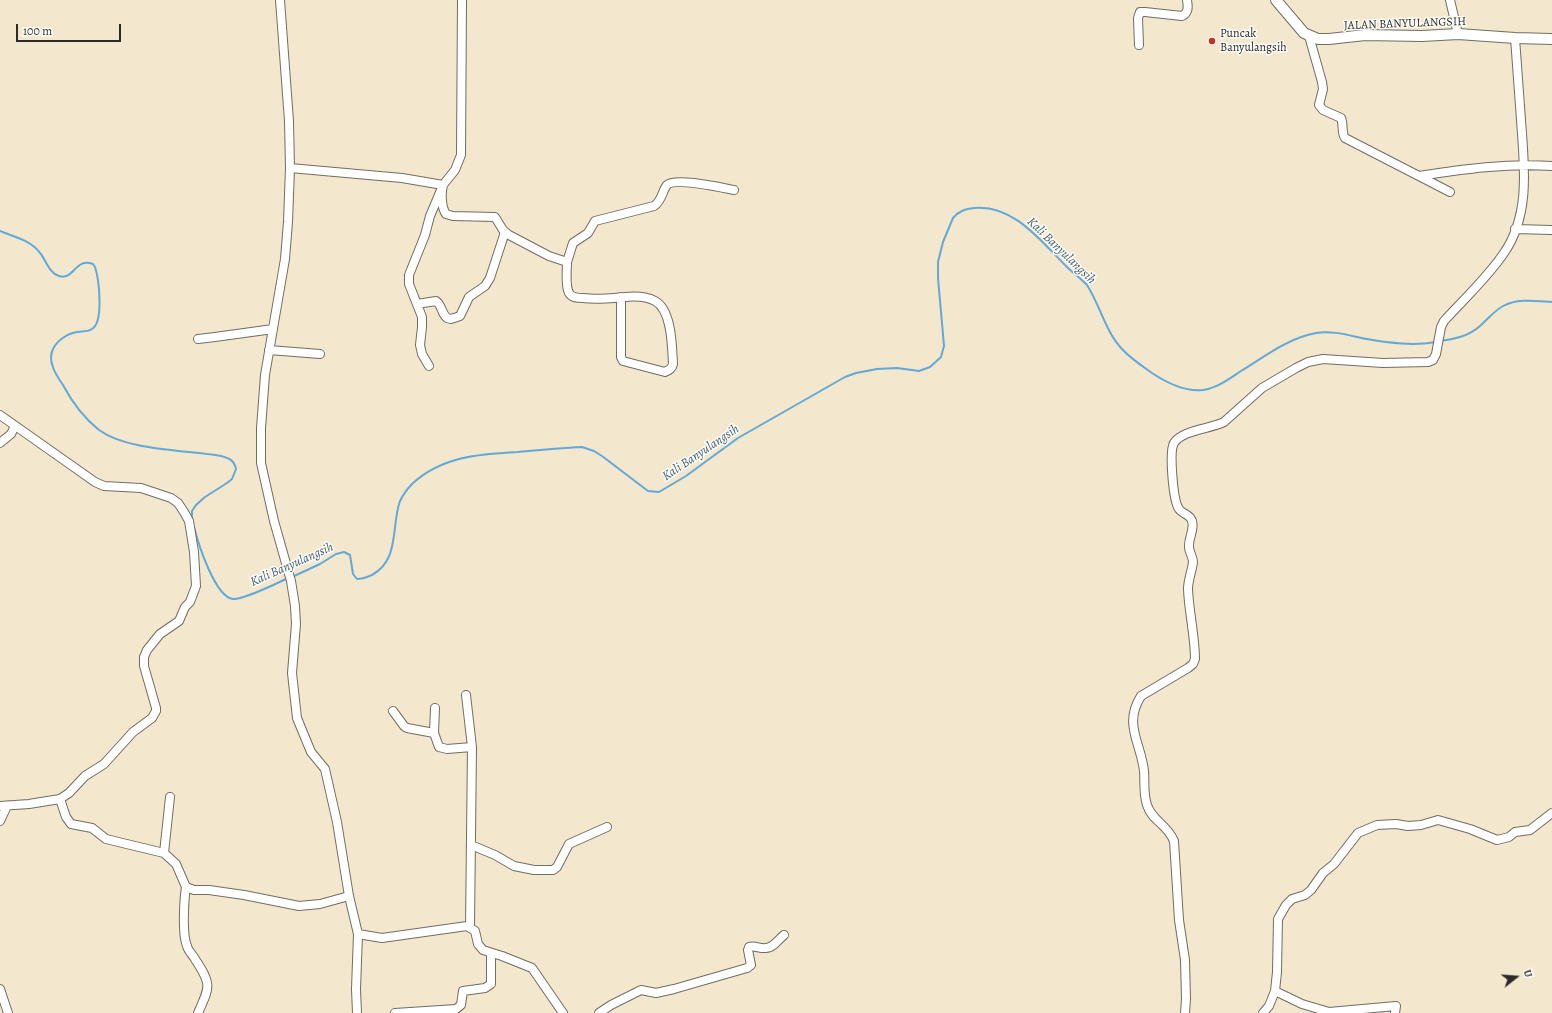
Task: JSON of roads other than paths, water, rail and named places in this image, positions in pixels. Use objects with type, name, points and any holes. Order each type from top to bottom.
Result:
[{"type":"street","points":[[280,0],[289,121],[290,168],[288,222],[285,259],[265,375],[260,450],[267,493],[291,581],[295,606],[296,624],[292,665],[292,684],[297,718],[311,752],[324,769],[327,776],[341,845],[349,896],[358,934],[356,989],[357,1013]]},
{"type":"street","points":[[428,366],[422,354],[420,345],[422,317],[409,284],[409,275],[442,187],[455,170],[461,154],[462,0]]},
{"type":"street","points":[[1139,45],[1138,18],[1140,12],[1182,16],[1188,11],[1187,0]]},
{"type":"street","points":[[1276,0],[1300,29],[1309,36],[1322,82],[1323,89],[1319,103],[1320,107],[1340,118],[1343,122],[1342,133],[1345,138],[1348,141],[1450,192]]},
{"type":"street","points":[[1450,0],[1458,34]]},
{"type":"street","name":"JALAN BANYULANGSIH","points":[[1309,36],[1329,39],[1365,36],[1422,36],[1458,34],[1552,39]]},
{"type":"street","points":[[1184,1013],[1186,999],[1185,960],[1179,920],[1174,841],[1170,831],[1154,818],[1147,805],[1143,786],[1144,772],[1132,727],[1133,714],[1141,696],[1188,668],[1193,664],[1195,659],[1188,589],[1193,561],[1189,541],[1194,527],[1190,517],[1178,509],[1175,496],[1171,452],[1173,444],[1178,438],[1193,431],[1224,422],[1262,388],[1308,362],[1323,359],[1382,363],[1426,363],[1433,360],[1436,354],[1441,327],[1444,321],[1472,293],[1505,252],[1519,218],[1524,190],[1524,164],[1515,38]]},
{"type":"street","points":[[1419,176],[1493,166],[1524,164],[1552,166]]},
{"type":"street","points":[[290,168],[402,178],[442,187]]},
{"type":"street","points":[[621,297],[621,356],[623,361],[664,372],[672,368],[669,322],[664,310],[656,301],[643,297],[621,297],[600,299],[574,297],[569,292],[567,262],[573,243],[588,234],[595,220],[654,206],[658,203],[667,185],[672,182],[682,182],[734,190]]},
{"type":"street","points":[[442,187],[444,210],[446,214],[453,216],[494,216],[505,232],[549,256],[567,262]]},
{"type":"street","points":[[1515,229],[1552,230]]},
{"type":"street","points":[[417,304],[436,301],[440,304],[442,313],[447,318],[460,316],[469,297],[485,286],[490,278],[505,232]]},
{"type":"street","points":[[198,339],[273,329]]},
{"type":"street","points":[[269,350],[320,354]]},
{"type":"street","points":[[0,415],[89,478],[104,486],[141,488],[174,501],[184,512],[189,521],[194,552],[196,586],[190,602],[185,607],[179,621],[160,634],[147,650],[144,657],[144,666],[156,708],[155,714],[152,718],[133,732],[104,764],[85,776],[60,799],[3,806],[0,821]]},
{"type":"street","points":[[0,443],[11,434],[15,426]]},
{"type":"street","points":[[466,695],[472,747],[470,927]]},
{"type":"street","points":[[436,708],[434,733],[441,748],[447,750],[472,747]]},
{"type":"street","points":[[393,711],[407,728],[434,733]]},
{"type":"street","points":[[164,853],[170,797]]},
{"type":"street","points":[[60,799],[66,817],[72,824],[92,828],[106,839],[164,853],[176,864],[186,887],[184,895],[185,939],[187,947],[204,973],[208,984],[208,993],[198,1013]]},
{"type":"street","points":[[1263,1013],[1269,1006],[1275,991],[1277,972],[1278,919],[1286,905],[1292,899],[1305,895],[1311,890],[1323,873],[1334,864],[1358,833],[1377,825],[1421,825],[1438,820],[1470,829],[1496,840],[1509,837],[1515,832],[1530,830],[1552,813]]},
{"type":"street","points":[[471,845],[495,855],[514,866],[534,870],[553,870],[557,867],[569,844],[607,827]]},
{"type":"street","points":[[186,887],[194,890],[209,890],[244,895],[299,906],[320,904],[349,896]]},
{"type":"street","points":[[358,934],[382,938],[467,926],[470,927],[475,931],[478,944],[483,950],[532,968],[563,1013]]},
{"type":"street","points":[[599,1013],[611,1005],[641,990],[656,993],[747,968],[751,965],[748,950],[749,947],[766,948],[784,935]]},
{"type":"street","points":[[395,1013],[456,1009],[461,1005],[463,991],[485,988],[491,984],[491,954]]},
{"type":"street","points":[[0,989],[8,1013]]},
{"type":"street","points":[[1275,991],[1302,1004],[1329,1012],[1396,1006],[1395,1013]]},
{"type":"waterway","name":"Kali Banyulangsih","points":[[292,577],[320,564],[336,554],[344,552],[350,555],[353,574],[357,579],[372,575],[381,569],[391,552],[397,511],[404,494],[412,484],[424,475],[436,467],[449,462],[462,458],[490,454],[582,447],[594,451],[602,456],[648,491],[659,492],[686,476],[738,438],[845,377],[856,373],[877,369],[897,368],[919,371],[930,367],[941,357],[944,346],[938,262],[943,242],[953,218],[960,212],[968,209],[989,208],[1002,212],[1027,228],[1087,285],[1111,334],[1125,352],[1136,362],[1158,377],[1190,390],[1203,390],[1218,385],[1267,354],[1296,339],[1316,333],[1335,333],[1402,344],[1436,342]]},
{"type":"waterway","name":"Kali Banyulangsih","points":[[0,231],[22,239],[32,245],[40,253],[53,272],[59,276],[64,277],[72,273],[82,264],[93,264],[95,267],[100,300],[96,325],[90,330],[67,335],[60,340],[51,354],[53,368],[58,377],[74,404],[88,420],[99,430],[111,437],[125,442],[158,449],[221,456],[234,463],[236,469],[232,479],[205,497],[196,505],[192,511],[192,519]]},
{"type":"waterway","name":"Kali Banyulangsih","points":[[1440,341],[1466,335],[1480,326],[1497,310],[1509,303],[1527,301],[1552,302]]},
{"type":"waterway","name":"Kali Banyulangsih","points":[[194,527],[208,568],[214,580],[226,596],[233,599],[238,599],[288,578]]},
{"type":"place","name":"Puncak Banyulangsih","points":[[1212,41]]}]
